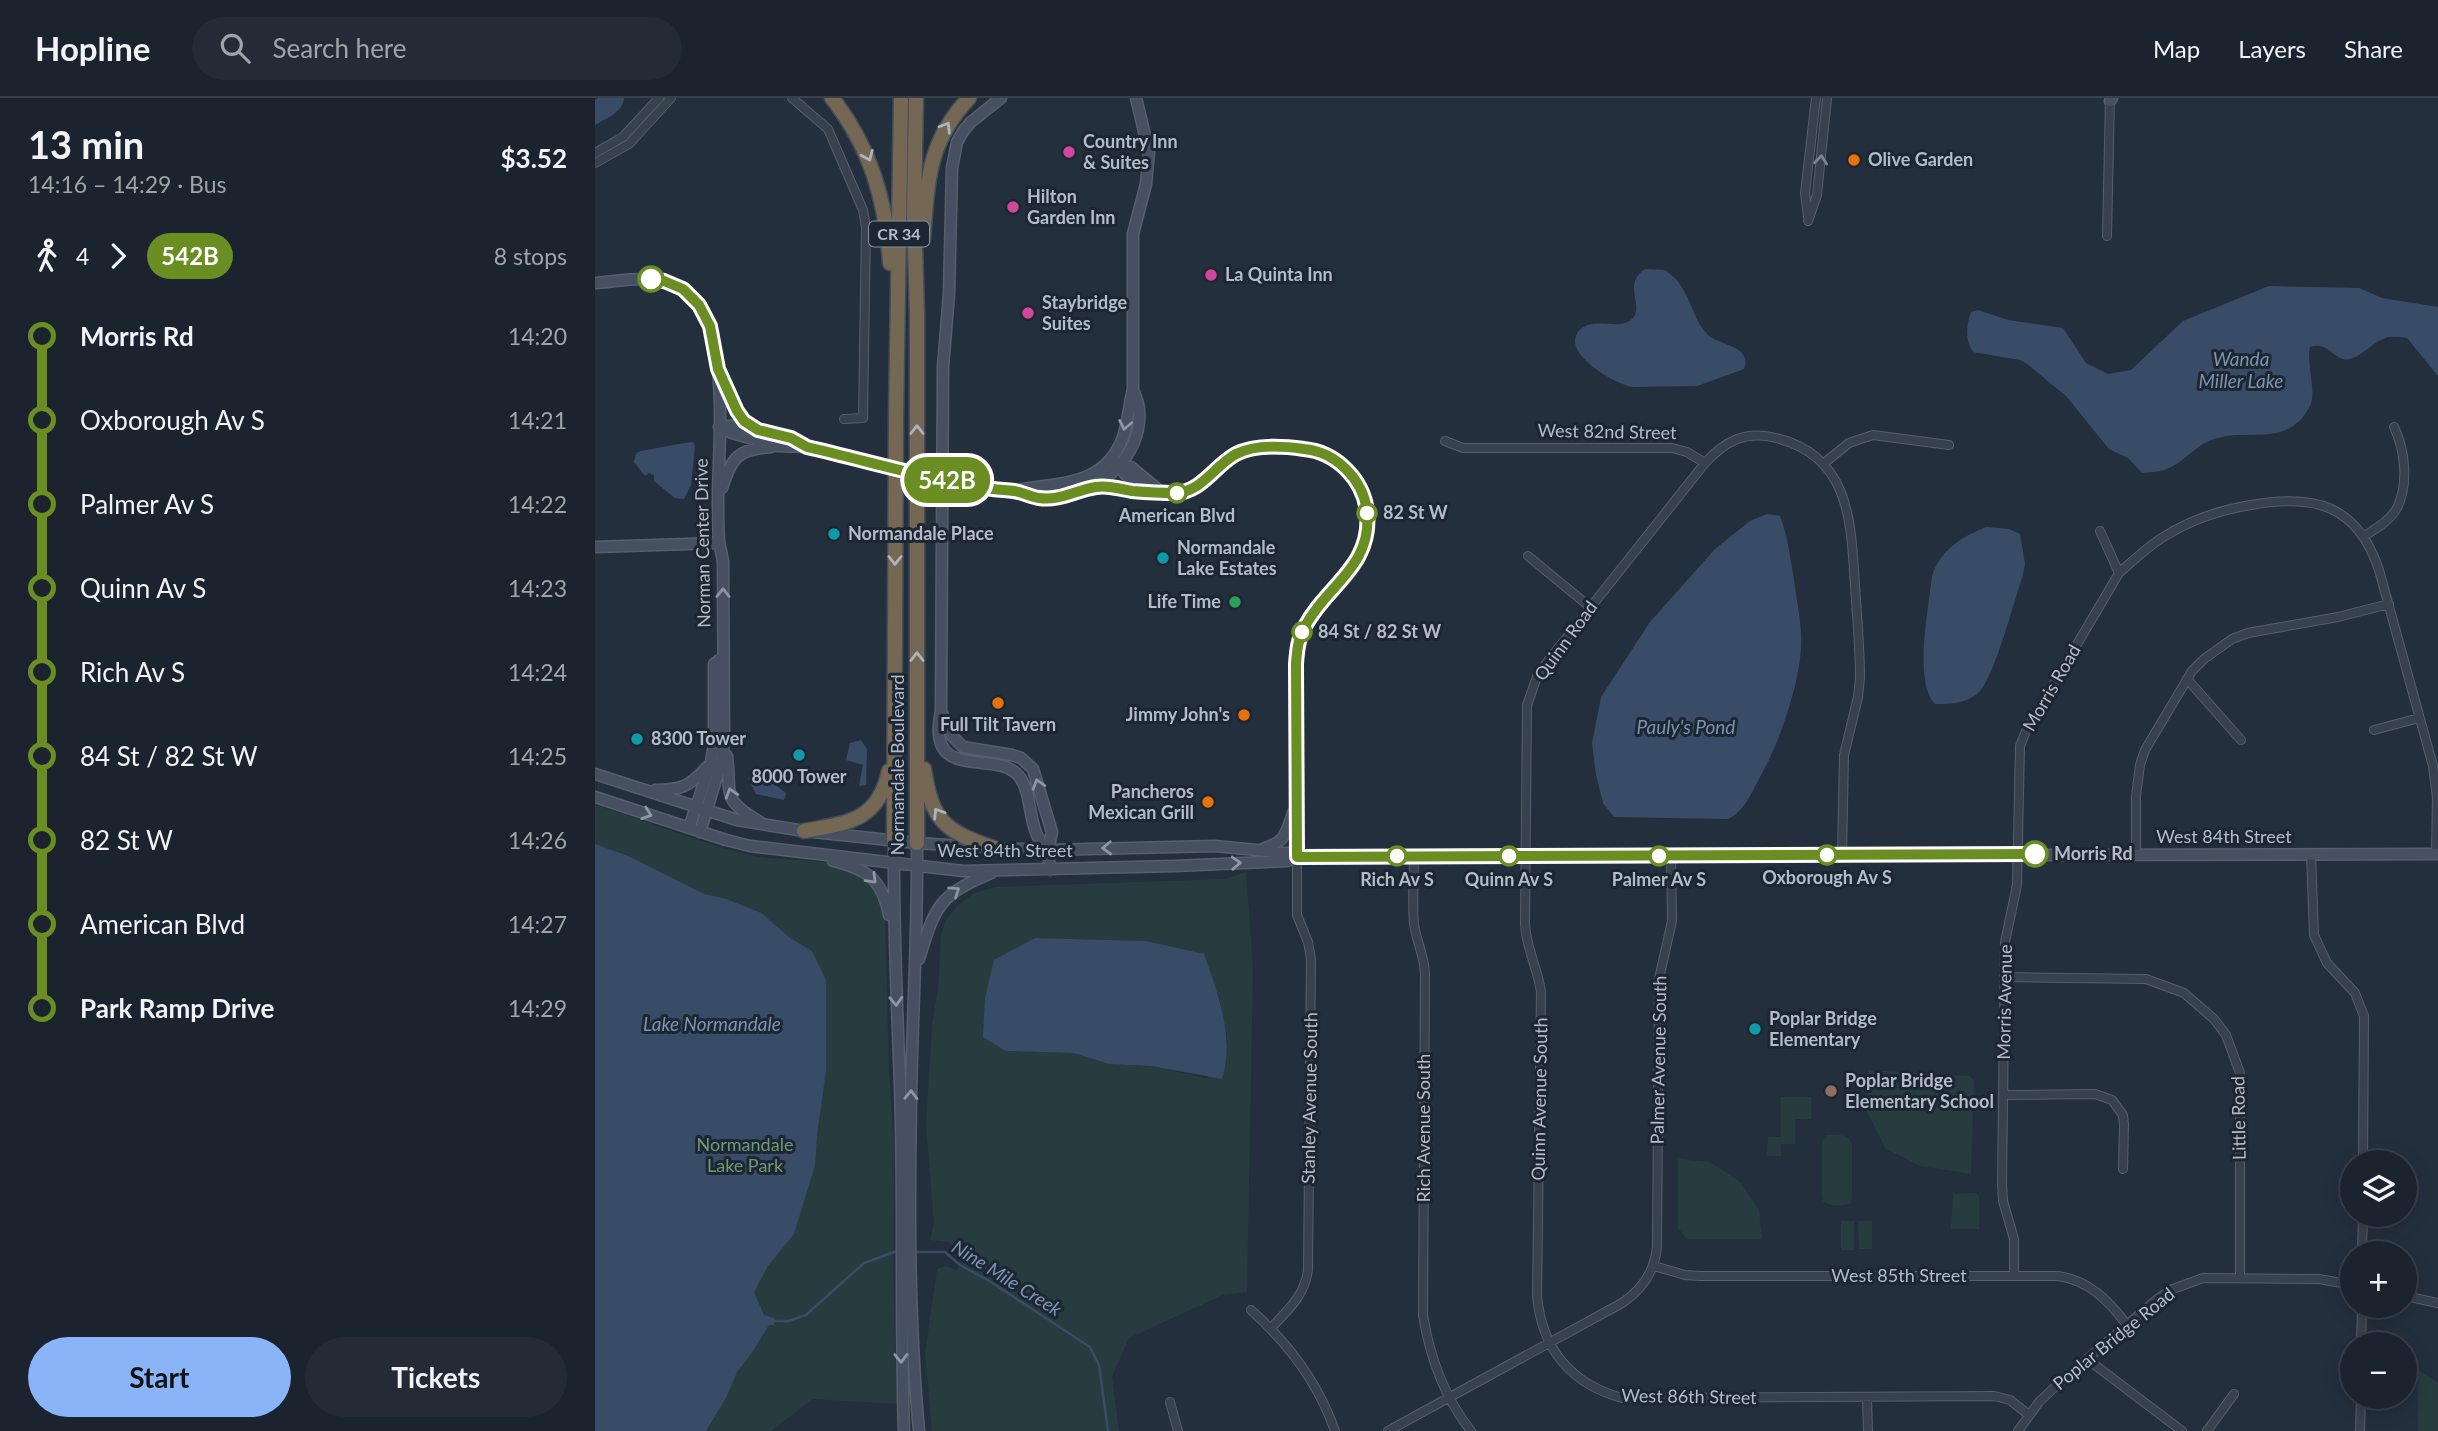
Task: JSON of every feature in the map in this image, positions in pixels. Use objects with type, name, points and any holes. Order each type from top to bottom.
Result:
[{"type":"highway","points":[[832,98],[863,145],[883,202],[888,235],[897,369]]},
{"type":"highway","name":"Normandale Boulevard","points":[[894,841],[901,98]]},
{"type":"highway","name":"Normandale Boulevard","points":[[916,98],[914,211],[917,314],[917,843]]},
{"type":"highway","points":[[917,314],[931,167],[937,142],[946,125],[969,98]]},
{"type":"highway","points":[[917,726],[928,793],[940,820],[966,839],[993,848]]},
{"type":"highway","points":[[804,831],[845,824],[858,819],[873,808],[886,787],[895,746]]},
{"type":"street","points":[[595,153],[629,132],[659,98]]},
{"type":"street","points":[[595,163],[629,144],[671,98]]},
{"type":"street","points":[[792,98],[828,129],[863,210],[866,227],[863,418],[844,419]]},
{"type":"street","points":[[1001,98],[971,121],[957,142],[952,168],[949,294],[943,367],[941,712],[938,727],[939,739],[953,756],[972,764],[1002,766],[1017,774],[1026,794],[1037,836],[1048,850],[1050,870]]},
{"type":"street","points":[[1094,487],[1131,446],[1138,424],[1139,410],[1133,389],[1132,241],[1149,160],[1136,98]]},
{"type":"street","points":[[1816,98],[1805,193],[1808,221],[1817,195],[1827,98]]},
{"type":"street","points":[[2107,236],[2111,99]]},
{"type":"street","points":[[595,283],[650,279],[664,281],[683,289],[692,297],[705,315],[718,369],[737,411],[744,421],[758,430]]},
{"type":"street","name":"Norman Center Drive","points":[[694,830],[722,760],[725,740],[723,562],[719,542],[718,497],[718,369]]},
{"type":"street","points":[[719,427],[732,424],[791,438],[807,447]]},
{"type":"street","points":[[719,427],[777,446]]},
{"type":"street","points":[[2363,537],[2390,517],[2401,495],[2402,444],[2394,427]]},
{"type":"street","points":[[1705,463],[1724,445],[1751,435],[1782,439],[1823,464],[1836,481],[1849,513],[1860,659],[1858,697],[1844,755],[1842,855]]},
{"type":"street","points":[[1823,464],[1849,443],[1873,435],[1949,445]]},
{"type":"street","name":"West 82nd Street","points":[[1445,441],[1463,448],[1672,448],[1687,452],[1705,463]]},
{"type":"street","points":[[718,497],[728,469],[736,457],[755,448],[777,446],[807,447],[1040,498],[1072,495],[1094,487],[1174,493],[1188,491],[1208,478],[1230,457],[1248,449],[1308,449],[1334,459],[1353,477],[1362,494],[1367,506],[1367,536],[1363,551],[1354,565],[1312,615],[1299,641],[1296,664],[1297,857]]},
{"type":"street","points":[[1013,491],[1079,481],[1115,462],[1131,467],[1155,491]]},
{"type":"street","name":"Quinn Road","points":[[1525,856],[1527,705],[1538,674],[1705,463]]},
{"type":"street","points":[[2100,531],[2119,573],[2150,546],[2189,523],[2228,509],[2276,500],[2310,501],[2325,506],[2352,524],[2375,559],[2436,783],[2437,853]]},
{"type":"street","points":[[595,547],[719,542]]},
{"type":"street","points":[[1528,556],[1590,607]]},
{"type":"street","name":"Morris Road","points":[[2018,854],[2020,746],[2026,731],[2119,573]]},
{"type":"street","points":[[2136,854],[2136,796],[2140,765],[2152,736],[2187,679],[2204,659],[2218,648],[2248,633],[2338,617],[2389,604]]},
{"type":"street","name":"Norman Center Drive","points":[[701,809],[713,745],[714,664],[722,658]]},
{"type":"street","points":[[2187,679],[2241,740]]},
{"type":"street","points":[[2374,730],[2419,718]]},
{"type":"street","points":[[725,740],[728,792],[731,799],[737,808],[769,827]]},
{"type":"street","points":[[643,790],[670,790],[688,786],[711,762]]},
{"type":"street","name":"West 84th Street","points":[[595,774],[701,809],[769,827],[894,841],[993,848],[1048,850],[1215,846],[1297,857],[2437,853]]},
{"type":"street","name":"West 84th Street","points":[[595,797],[726,841],[963,872],[1287,861],[1297,857]]},
{"type":"street","points":[[1260,850],[1283,839],[1296,804]]},
{"type":"street","name":"Normandale Boulevard","points":[[894,841],[894,944],[906,1237]]},
{"type":"street","name":"Normandale Boulevard","points":[[904,1431],[901,1364],[917,843]]},
{"type":"street","points":[[785,850],[854,866],[868,874],[881,890],[886,902],[894,944]]},
{"type":"street","name":"Morris Avenue","points":[[2014,1276],[2014,1239],[2003,1201],[2002,1184],[2006,928],[2015,900],[2018,854]]},
{"type":"street","points":[[2311,854],[2314,935],[2327,963],[2355,993],[2364,1016],[2363,1150]]},
{"type":"street","name":"Rich Avenue South","points":[[1414,856],[1413,913],[1425,972],[1423,1315],[1432,1360],[1449,1397],[1471,1431]]},
{"type":"street","name":"Quinn Avenue South","points":[[1525,856],[1525,936],[1541,992],[1537,1296],[1542,1326],[1550,1342]]},
{"type":"street","name":"Palmer Avenue South","points":[[1654,1266],[1657,1246],[1659,979],[1671,921],[1671,856]]},
{"type":"street","name":"Stanley Avenue South","points":[[1271,1328],[1302,1293],[1307,1282],[1308,1269],[1311,959],[1308,942],[1297,915],[1297,857]]},
{"type":"street","points":[[915,972],[931,920],[943,900],[962,886],[996,871]]},
{"type":"street","name":"Little Road","points":[[2004,977],[2146,979],[2184,993],[2214,1019],[2226,1035],[2240,1073],[2240,1278]]},
{"type":"street","points":[[2004,1095],[2095,1094],[2112,1100],[2123,1115],[2123,1169]]},
{"type":"street","name":"Normandale Boulevard","points":[[906,1266],[919,1431]]},
{"type":"street","points":[[1388,1431],[1633,1296],[1649,1277],[1654,1266]]},
{"type":"street","name":"West 85th Street","points":[[1654,1266],[1685,1275],[1700,1276],[2058,1276],[2083,1282],[2093,1288],[2127,1325]]},
{"type":"street","name":"Poplar Bridge Road","points":[[2018,1431],[2060,1382],[2170,1290],[2203,1278],[2319,1279],[2340,1283]]},
{"type":"street","points":[[2417,1299],[2438,1303]]},
{"type":"street","points":[[1251,1310],[1271,1328],[1300,1363],[1315,1387],[1335,1431]]},
{"type":"street","name":"West 86th Street","points":[[1550,1342],[1572,1373],[1604,1393],[1622,1398],[1994,1396],[2010,1400],[2029,1415]]},
{"type":"street","points":[[2087,1359],[2182,1431]]},
{"type":"street","points":[[2207,1431],[2234,1394]]},
{"type":"street","points":[[1867,1398],[1868,1431]]},
{"type":"street","points":[[1170,1402],[1178,1431]]},
{"type":"street","points":[[2360,1431],[2361,1409]]},
{"type":"green space","name":"Lake Normandale","points":[[595,805],[739,852],[760,857],[842,865],[865,877],[879,896],[885,919],[894,1151],[893,1273],[897,1404],[813,1399],[771,1431],[595,1431]]},
{"type":"green space","points":[[1246,872],[1253,968],[1247,1292],[1223,1295],[1129,1338],[1112,1377],[1119,1431],[932,1431],[925,1353],[937,1269],[946,1266],[957,1270],[965,1254],[948,1242],[930,1240],[934,1224],[926,1125],[932,1026],[938,990],[941,935],[945,922],[957,906],[974,893],[996,887],[1226,879]],"holes":[[[1035,938],[1146,941],[1219,996],[1227,1037],[1226,1065],[1206,1078],[1151,1066],[1109,1064],[1073,1053],[1006,1051]]]},
{"type":"green space","points":[[1868,1070],[1970,1076],[1974,1082],[1971,1174],[1920,1166],[1885,1148],[1866,1109]]},
{"type":"green space","points":[[1781,1097],[1811,1097],[1811,1119],[1795,1119],[1795,1144],[1781,1144],[1781,1156],[1767,1156],[1768,1137],[1781,1137]]},
{"type":"green space","points":[[1826,1135],[1844,1136],[1852,1144],[1851,1203],[1841,1206],[1823,1201],[1822,1141]]},
{"type":"green space","points":[[1678,1159],[1710,1162],[1740,1182],[1759,1210],[1762,1239],[1687,1239],[1678,1228]]},
{"type":"green space","points":[[1976,1193],[1979,1196],[1979,1229],[1951,1229],[1953,1194]]},
{"type":"green space","points":[[1841,1221],[1854,1221],[1854,1250],[1841,1250]]},
{"type":"green space","points":[[1858,1221],[1872,1221],[1872,1249],[1859,1249]]},
{"type":"green space","points":[[2418,1370],[2438,1382],[2438,1431],[2418,1431]]},
{"type":"water","points":[[624,98],[618,111],[595,125],[595,100]]},
{"type":"water","points":[[1645,269],[1665,270],[1676,279],[1703,330],[1713,339],[1740,351],[1746,361],[1744,369],[1697,386],[1632,387],[1603,374],[1584,358],[1575,341],[1578,332],[1591,324],[1621,324],[1633,318],[1636,313],[1635,281]]},
{"type":"water","name":"Wanda Miller Lake","points":[[2269,286],[2359,288],[2382,298],[2438,307],[2438,376],[2407,338],[2385,338],[2350,359],[2340,358],[2322,346],[2310,347],[2312,400],[2300,420],[2277,433],[2236,435],[2209,441],[2170,468],[2142,473],[2128,458],[2109,449],[2066,396],[2026,363],[1973,352],[1968,338],[1967,328],[1971,312],[1978,310],[2008,320],[2063,328],[2086,363],[2108,374],[2131,370],[2183,321]]},
{"type":"water","points":[[693,442],[695,446],[691,485],[684,499],[675,498],[654,481],[654,475],[649,473],[645,476],[634,462],[636,453],[641,451]]},
{"type":"water","name":"Pauly's Pond","points":[[1767,514],[1780,516],[1785,532],[1801,633],[1795,687],[1783,727],[1768,762],[1747,801],[1739,812],[1728,819],[1614,817],[1603,803],[1592,743],[1601,697],[1650,622],[1715,549],[1750,521]]},
{"type":"water","points":[[1986,527],[2009,529],[2020,534],[2025,564],[2022,578],[2003,640],[1983,687],[1977,694],[1962,702],[1935,704],[1928,693],[1924,662],[1932,576],[1941,558],[1953,545]]},
{"type":"water","points":[[861,740],[867,749],[866,785],[859,786],[863,765],[846,760],[850,743]]},
{"type":"water","points":[[757,771],[786,793],[784,800],[756,794],[748,778]]},
{"type":"water","name":"Lake Normandale","points":[[595,844],[628,856],[704,894],[726,899],[761,913],[790,938],[812,951],[826,980],[826,1071],[815,1165],[794,1234],[768,1266],[754,1292],[764,1315],[774,1318],[774,1325],[769,1325],[737,1372],[727,1396],[706,1431],[595,1431]]},
{"type":"water","points":[[1035,938],[1146,941],[1204,954],[1226,1032],[1226,1063],[1222,1079],[1151,1066],[1109,1064],[1073,1053],[1006,1051],[983,1037],[985,998],[994,960]]},
{"type":"waterway","name":"Nine Mile Creek","points":[[773,1321],[788,1321],[806,1315],[864,1263],[897,1251]]},
{"type":"waterway","name":"Nine Mile Creek","points":[[915,1252],[945,1252],[960,1265],[991,1282],[1090,1347],[1099,1365],[1108,1431]]},
{"type":"bus line","name":"542B","points":[[651,279],[683,289],[699,305],[710,326],[718,369],[744,421],[758,430],[791,438],[807,447],[928,476],[1040,498],[1056,498],[1094,487],[1109,486],[1133,491],[1188,491],[1208,478],[1230,457],[1257,448],[1308,449],[1334,459],[1346,468],[1359,485],[1367,506],[1367,536],[1363,551],[1354,565],[1312,615],[1300,636],[1296,664],[1297,857],[2035,854]]},
{"type":"place","name":"Country Inn & Suites","points":[[1069,152]]},
{"type":"place","name":"Olive Garden","points":[[1854,160]]},
{"type":"place","name":"Hilton Garden Inn","points":[[1013,207]]},
{"type":"place","name":"La Quinta Inn","points":[[1211,275]]},
{"type":"place","name":"Staybridge Suites","points":[[1028,313]]},
{"type":"place","name":"American Blvd","points":[[1177,493]]},
{"type":"place","name":"82 St W","points":[[1367,513]]},
{"type":"place","name":"Normandale Place","points":[[834,534]]},
{"type":"place","name":"Normandale Lake Estates","points":[[1163,558]]},
{"type":"place","name":"Life Time","points":[[1235,602]]},
{"type":"place","name":"84 St / 82 St W","points":[[1302,632]]},
{"type":"place","name":"Full Tilt Tavern","points":[[998,703]]},
{"type":"place","name":"Jimmy John's","points":[[1244,715]]},
{"type":"place","name":"8300 Tower","points":[[637,739]]},
{"type":"place","name":"8000 Tower","points":[[799,755]]},
{"type":"place","name":"Pancheros Mexican Grill","points":[[1208,802]]},
{"type":"place","name":"Morris Rd","points":[[2035,854]]},
{"type":"place","name":"Oxborough Av S","points":[[1827,855]]},
{"type":"place","name":"Rich Av S","points":[[1397,856]]},
{"type":"place","name":"Quinn Av S","points":[[1509,856]]},
{"type":"place","name":"Palmer Av S","points":[[1659,856]]},
{"type":"place","name":"Poplar Bridge Elementary","points":[[1755,1029]]},
{"type":"place","name":"Poplar Bridge Elementary School","points":[[1831,1091]]},
{"type":"park label","name":"Normandale Lake Park","points":[[745,1155]]}]
